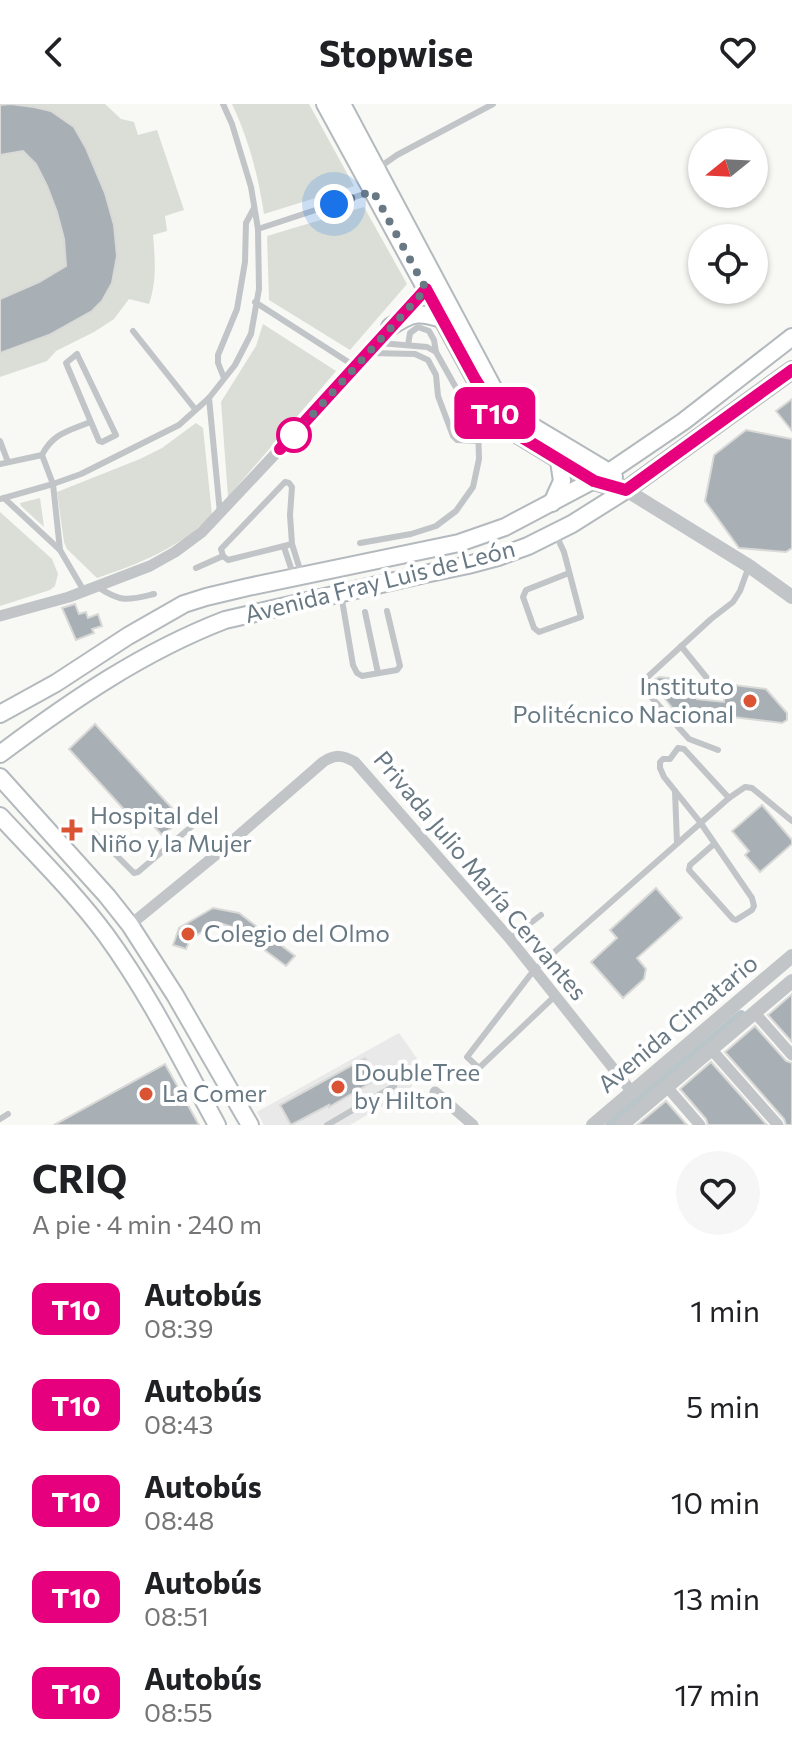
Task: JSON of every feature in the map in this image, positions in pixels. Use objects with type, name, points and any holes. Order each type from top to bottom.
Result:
[{"type":"main road","points":[[325,104],[490,406],[520,436],[559,461],[594,481],[626,490]]},
{"type":"main road","points":[[342,104],[498,397],[511,413],[609,472],[626,490]]},
{"type":"main road","points":[[390,327],[416,313],[442,319]]},
{"type":"main road","name":"Avenida Fray Luis de León","points":[[0,714],[184,604],[477,538],[505,527],[609,472],[684,421],[792,337]]},
{"type":"main road","name":"Avenida Fray Luis de León","points":[[0,754],[107,679],[157,650],[225,620],[498,557],[555,533],[626,490],[791,372]]},
{"type":"main road","points":[[552,503],[562,481],[559,461]]},
{"type":"main road","points":[[146,627],[157,650]]},
{"type":"main road","points":[[0,777],[130,925],[175,995],[250,1125]]},
{"type":"main road","points":[[0,816],[88,911],[108,938],[142,990],[217,1125]]},
{"type":"main road","points":[[88,911],[103,909],[107,896]]},
{"type":"street","points":[[0,616],[69,597],[150,566],[202,532],[426,289]]},
{"type":"street","points":[[626,490],[749,566],[792,597]]},
{"type":"street","name":"Privada Julio María Cervantes","points":[[130,925],[323,762],[341,755],[355,762],[510,939],[632,1092]]},
{"type":"street","name":"Avenida Cimatario","points":[[593,1125],[792,956]]},
{"type":"street","name":"Avenida Cimatario","points":[[622,1125],[792,981]]},
{"type":"street","points":[[754,1012],[792,1055]]},
{"type":"street","points":[[711,1049],[778,1125]]},
{"type":"street","points":[[667,1087],[700,1125]]},
{"type":"street","points":[[435,1092],[473,1125]]},
{"type":"lane","points":[[2,498],[81,474],[179,425],[209,398],[235,365],[251,334],[259,289],[258,229],[251,187],[223,104]]},
{"type":"lane","points":[[377,169],[397,155],[493,104]]},
{"type":"lane","points":[[258,229],[373,191]]},
{"type":"lane","points":[[224,378],[218,355],[237,309],[245,262],[246,223],[254,208]]},
{"type":"lane","points":[[255,302],[356,367]]},
{"type":"lane","points":[[360,543],[436,526],[456,511],[473,487],[479,459],[478,427],[436,352],[429,331],[418,327],[410,333],[408,345]]},
{"type":"lane","points":[[133,331],[195,409]]},
{"type":"lane","points":[[373,348],[408,345],[427,347],[436,352]]},
{"type":"lane","points":[[373,348],[415,354],[428,360],[436,375],[438,396],[453,436],[457,440],[479,441]]},
{"type":"lane","points":[[77,354],[116,435],[99,441],[90,422],[66,363],[77,354]]},
{"type":"lane","points":[[436,375],[447,372]]},
{"type":"lane","points":[[209,398],[220,514]]},
{"type":"lane","points":[[0,464],[42,455],[55,436],[90,422]]},
{"type":"lane","points":[[0,441],[8,462]]},
{"type":"lane","points":[[42,455],[53,484],[60,550]]},
{"type":"lane","points":[[288,546],[228,560],[221,549],[285,482],[289,483],[292,487],[288,546],[298,577]]},
{"type":"lane","points":[[2,498],[60,550],[90,588],[125,600],[154,594]]},
{"type":"lane","points":[[555,533],[564,552],[581,617],[539,632],[534,628],[523,597],[526,590],[569,573]]},
{"type":"lane","points":[[196,568],[223,556]]},
{"type":"lane","points":[[718,750],[689,739],[641,685],[733,602],[749,566]]},
{"type":"lane","points":[[341,594],[353,665],[362,676],[397,670],[400,666],[387,611]]},
{"type":"lane","points":[[365,612],[378,673]]},
{"type":"lane","points":[[681,646],[711,683]]},
{"type":"lane","points":[[714,844],[690,865],[689,870],[736,920],[752,910],[754,903],[700,822],[664,777],[660,762],[670,759],[678,748],[684,749],[729,798]]},
{"type":"lane","points":[[555,996],[479,1068],[467,1057],[534,970],[729,798],[745,787],[752,788],[792,821]]},
{"type":"lane","points":[[675,791],[677,843]]},
{"type":"lane","points":[[95,834],[134,873],[198,821]]},
{"type":"lane","points":[[510,939],[541,915]]},
{"type":"lane","points":[[327,1125],[394,1086]]},
{"type":"lane","points":[[0,1119],[8,1114]]},
{"type":"shaded area","points":[[0,104],[105,104],[121,119],[134,122],[138,135],[157,130],[184,210],[165,216],[167,231],[153,235],[155,261],[149,304],[129,299],[114,319],[56,351],[47,361],[0,377]]},
{"type":"shaded area","points":[[232,104],[309,104],[354,186],[264,214],[252,158]]},
{"type":"shaded area","points":[[364,207],[407,284],[350,350],[269,300],[267,236]]},
{"type":"shaded area","points":[[263,324],[336,371],[228,497],[221,402],[256,346]]},
{"type":"shaded area","points":[[196,423],[203,428],[212,515],[187,536],[159,553],[97,578],[67,549],[57,492],[140,459],[162,448]]},
{"type":"shaded area","points":[[40,498],[44,527],[20,503]]},
{"type":"shaded area","points":[[0,512],[52,559],[58,574],[55,586],[50,590],[0,606]]},
{"type":"shaded area","points":[[399,1033],[418,1060],[411,1089],[350,1125],[264,1125],[257,1112]]},
{"type":"building","points":[[0,105],[51,111],[74,127],[105,193],[114,225],[117,256],[112,283],[92,311],[49,335],[0,353],[0,299],[66,266],[64,239],[57,212],[36,164],[23,151],[0,155]]},
{"type":"building","points":[[792,399],[792,431],[776,411]]},
{"type":"building","points":[[746,430],[792,439],[792,548],[786,552],[739,548],[705,501],[714,455]]},
{"type":"building","points":[[75,604],[79,614],[86,612],[88,618],[98,614],[102,626],[76,640],[62,608]]},
{"type":"building","name":"Instituto Politécnico Nacional","points":[[659,677],[699,681],[697,699],[724,702],[726,684],[766,689],[787,713],[787,720],[782,723],[674,710],[654,685],[654,680]]},
{"type":"building","points":[[95,724],[181,818],[163,836],[148,820],[140,827],[69,749]]},
{"type":"building","points":[[762,805],[792,840],[792,844],[760,872],[745,855],[749,851],[732,831]]},
{"type":"building","points":[[656,888],[682,918],[637,958],[646,969],[644,979],[623,998],[591,962],[617,938],[610,930]]},
{"type":"building","points":[[213,908],[239,913],[295,956],[286,966],[235,928],[217,922],[190,940],[186,949],[173,945],[179,928]]},
{"type":"building","points":[[792,994],[792,1042],[768,1015]]},
{"type":"building","points":[[755,1026],[786,1061],[792,1063],[792,1125],[786,1125],[725,1052]]},
{"type":"building","name":"DoubleTree by Hilton","points":[[365,1058],[377,1079],[291,1125],[280,1105]]},
{"type":"building","points":[[711,1062],[767,1125],[708,1125],[680,1089]]},
{"type":"building","name":"La Comer","points":[[165,1064],[199,1125],[54,1125]]},
{"type":"building","points":[[666,1101],[687,1125],[637,1125]]},
{"type":"waterway","points":[[610,1125],[741,1015]]},
{"type":"bus line","name":"T10","points":[[280,449],[426,289],[490,406],[501,420],[520,436],[594,481],[626,490],[792,370]]},
{"type":"place","name":"Instituto Politécnico Nacional","points":[[750,701]]},
{"type":"place","name":"Hospital del Niño y la Mujer","points":[[72,830]]},
{"type":"place","name":"Colegio del Olmo","points":[[188,934]]},
{"type":"place","name":"DoubleTree by Hilton","points":[[338,1087]]},
{"type":"place","name":"La Comer","points":[[146,1094]]},
{"type":"route","points":[[294,435],[426,289],[373,191],[334,204]]}]
